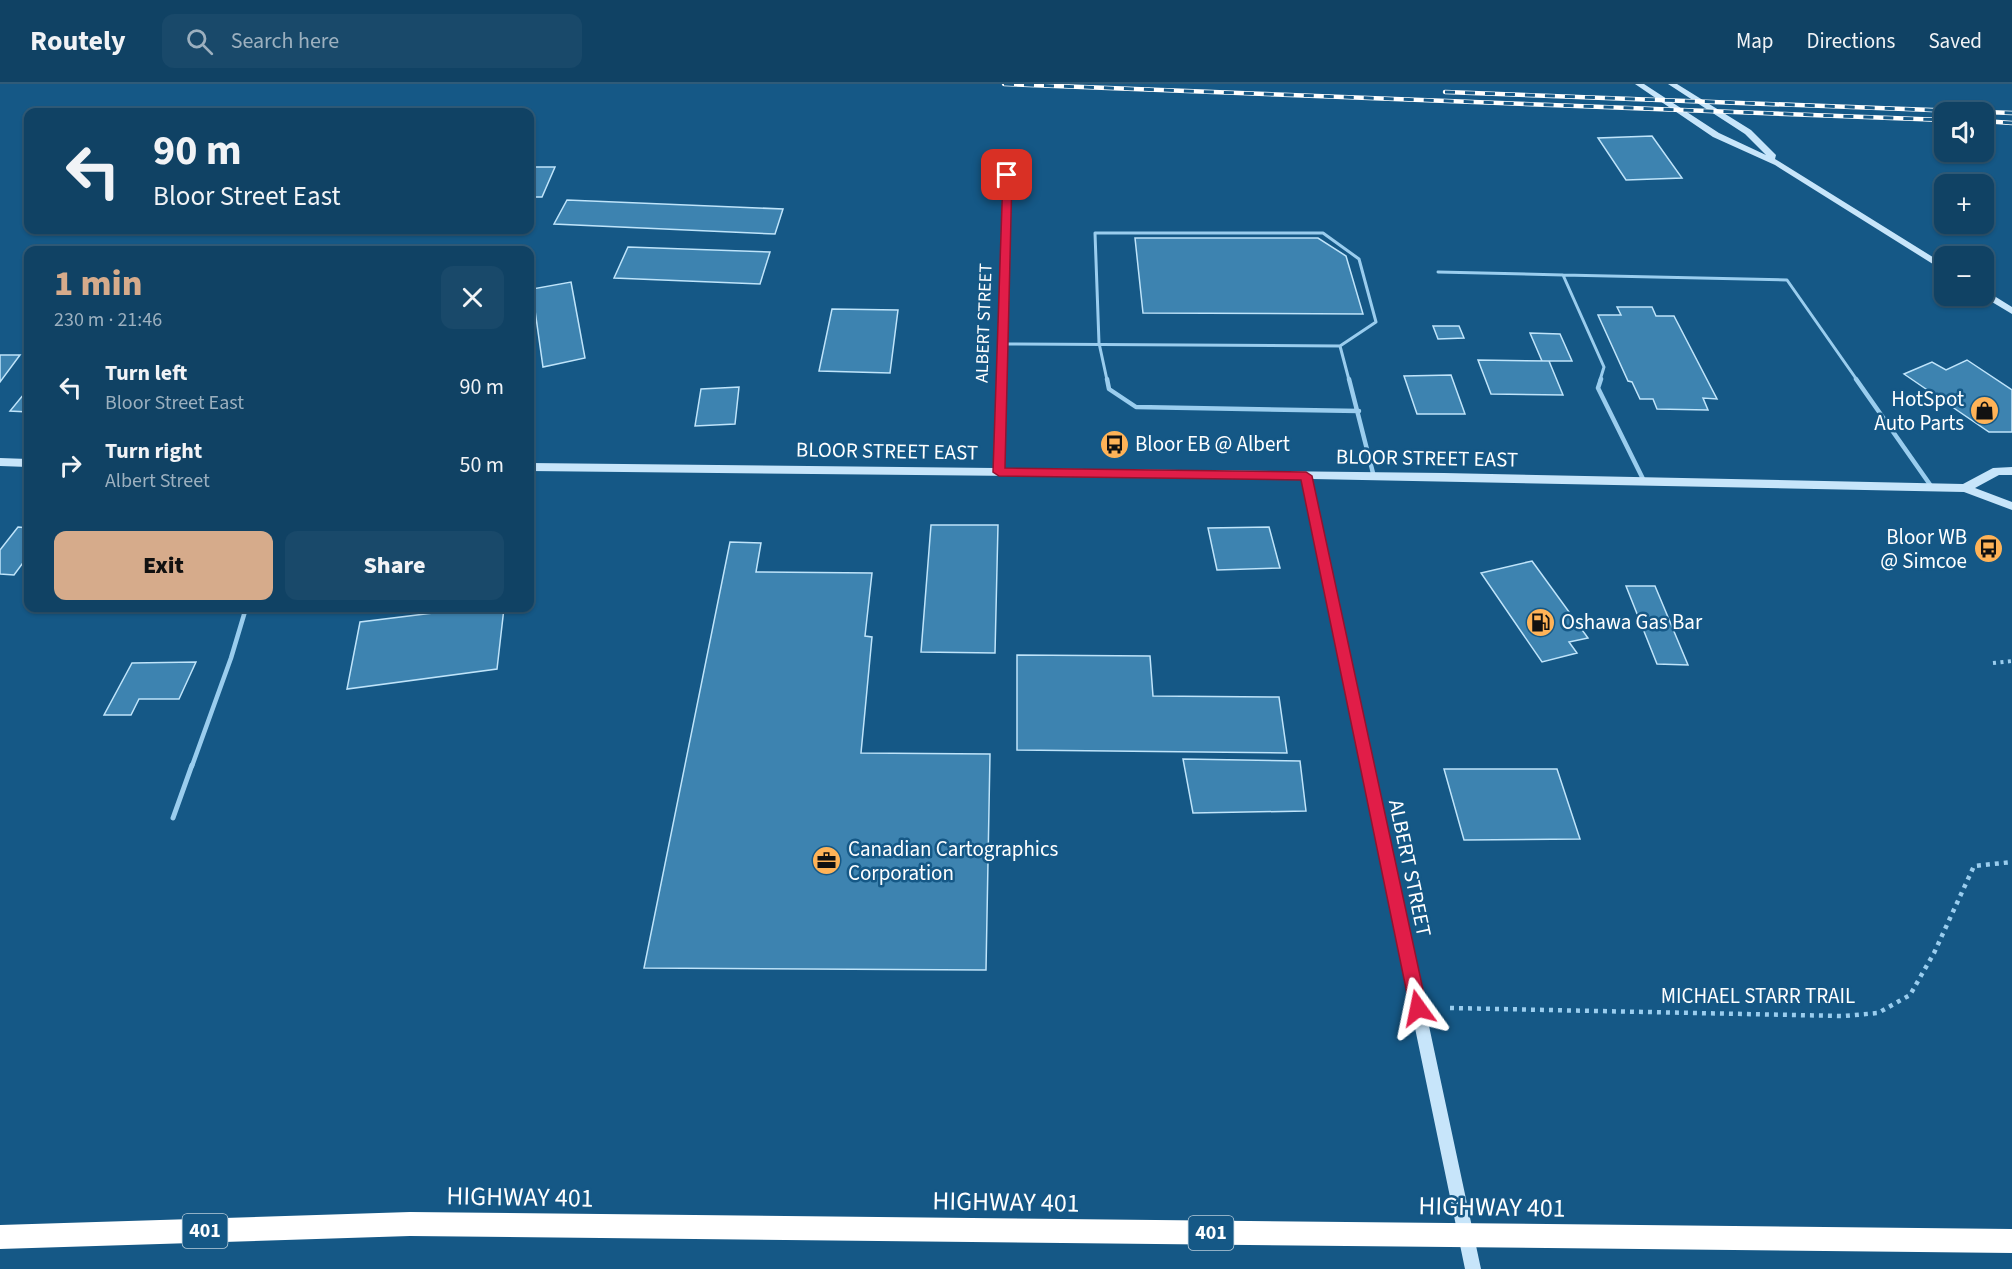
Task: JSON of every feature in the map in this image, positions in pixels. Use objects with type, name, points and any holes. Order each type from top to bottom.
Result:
[{"type":"highway","name":"HIGHWAY 401","points":[[0,1237],[410,1224],[2012,1241]]},
{"type":"main road","points":[[1639,84],[1716,135],[1778,163],[1934,262]]},
{"type":"main road","points":[[1672,84],[1748,132],[1778,163]]},
{"type":"main road","points":[[1994,299],[2012,311]]},
{"type":"main road","points":[[0,462],[24,463]]},
{"type":"main road","name":"BLOOR STREET EAST","points":[[534,467],[1306,476],[1931,487],[1965,488],[2012,506]]},
{"type":"main road","name":"BLOOR STREET EAST","points":[[1965,488],[1997,471],[2012,471]]},
{"type":"main road","name":"ALBERT STREET","points":[[1306,476],[1473,1269]]},
{"type":"street","name":"ALBERT STREET","points":[[999,472],[1007,175]]},
{"type":"lane","points":[[1003,344],[1099,343],[1340,346],[1376,322],[1359,259],[1323,233],[1095,233],[1099,343],[1108,389],[1136,407],[1359,411]]},
{"type":"lane","points":[[1438,272],[1787,280],[1931,487]]},
{"type":"lane","points":[[1563,275],[1604,367],[1598,388],[1644,482]]},
{"type":"lane","points":[[1340,346],[1359,411],[1374,477]]},
{"type":"lane","points":[[172,818],[231,658],[245,612]]},
{"type":"path","points":[[1993,663],[2012,661]]},
{"type":"path","name":"MICHAEL STARR TRAIL","points":[[1418,1008],[1843,1016],[1878,1012],[1910,995],[1934,953],[1974,866],[2012,862]]},
{"type":"building","points":[[1652,136],[1682,178],[1626,180],[1598,138]]},
{"type":"building","points":[[534,167],[555,167],[542,197],[534,197]]},
{"type":"building","points":[[567,200],[783,209],[775,234],[554,224]]},
{"type":"building","points":[[1135,238],[1318,238],[1346,256],[1363,314],[1143,313]]},
{"type":"building","points":[[628,247],[770,252],[760,284],[614,278]]},
{"type":"building","points":[[571,282],[585,358],[543,367],[534,289]]},
{"type":"building","points":[[1617,307],[1652,307],[1656,316],[1674,316],[1717,399],[1703,398],[1708,410],[1657,409],[1653,399],[1640,399],[1632,382],[1628,381],[1598,315],[1621,315]]},
{"type":"building","points":[[832,309],[898,310],[890,373],[819,371]]},
{"type":"building","points":[[1433,326],[1459,326],[1464,338],[1438,339]]},
{"type":"building","points":[[1530,333],[1560,334],[1572,361],[1542,361]]},
{"type":"building","points":[[0,355],[20,355],[0,382]]},
{"type":"building","points":[[1478,360],[1549,361],[1563,395],[1491,394]]},
{"type":"building","name":"HotSpot Auto Parts","points":[[1967,360],[2012,390],[2012,432],[1989,432],[1904,374],[1932,362],[1946,370]]},
{"type":"building","points":[[1451,375],[1465,414],[1417,414],[1404,376]]},
{"type":"building","points":[[739,387],[735,424],[695,426],[701,389]]},
{"type":"building","points":[[24,394],[24,412],[10,411]]},
{"type":"building","points":[[931,525],[998,525],[995,653],[921,652]]},
{"type":"building","points":[[18,527],[24,528],[24,561],[14,575],[0,574],[0,550]]},
{"type":"building","points":[[1269,527],[1280,568],[1217,570],[1208,528]]},
{"type":"building","name":"Canadian Cartographics Corporation","points":[[730,542],[761,543],[756,572],[872,573],[865,636],[872,637],[861,753],[990,754],[986,970],[644,968]]},
{"type":"building","points":[[1532,561],[1588,638],[1569,642],[1577,653],[1542,662],[1481,573]]},
{"type":"building","points":[[1626,586],[1655,586],[1688,665],[1657,664]]},
{"type":"building","points":[[441,612],[504,612],[497,669],[347,689],[360,622]]},
{"type":"building","points":[[1017,655],[1150,656],[1153,696],[1279,697],[1287,753],[1017,750]]},
{"type":"building","points":[[196,662],[179,699],[139,699],[131,715],[104,715],[132,663]]},
{"type":"building","points":[[1183,759],[1300,761],[1306,811],[1193,813]]},
{"type":"building","points":[[1444,769],[1557,769],[1580,839],[1464,840]]},
{"type":"railway","points":[[1004,84],[1934,120]]},
{"type":"railway","points":[[1445,92],[2012,113]]},
{"type":"railway","points":[[1994,122],[2012,123]]},
{"type":"place","name":"HotSpot Auto Parts","points":[[1985,411]]},
{"type":"place","name":"Bloor EB @ Albert","points":[[1114,444]]},
{"type":"place","name":"Bloor WB @ Simcoe","points":[[1988,549]]},
{"type":"place","name":"Oshawa Gas Bar","points":[[1540,622]]},
{"type":"place","name":"Canadian Cartographics Corporation","points":[[827,861]]},
{"type":"route","points":[[1007,175],[999,472],[1306,476],[1418,1008]]}]
